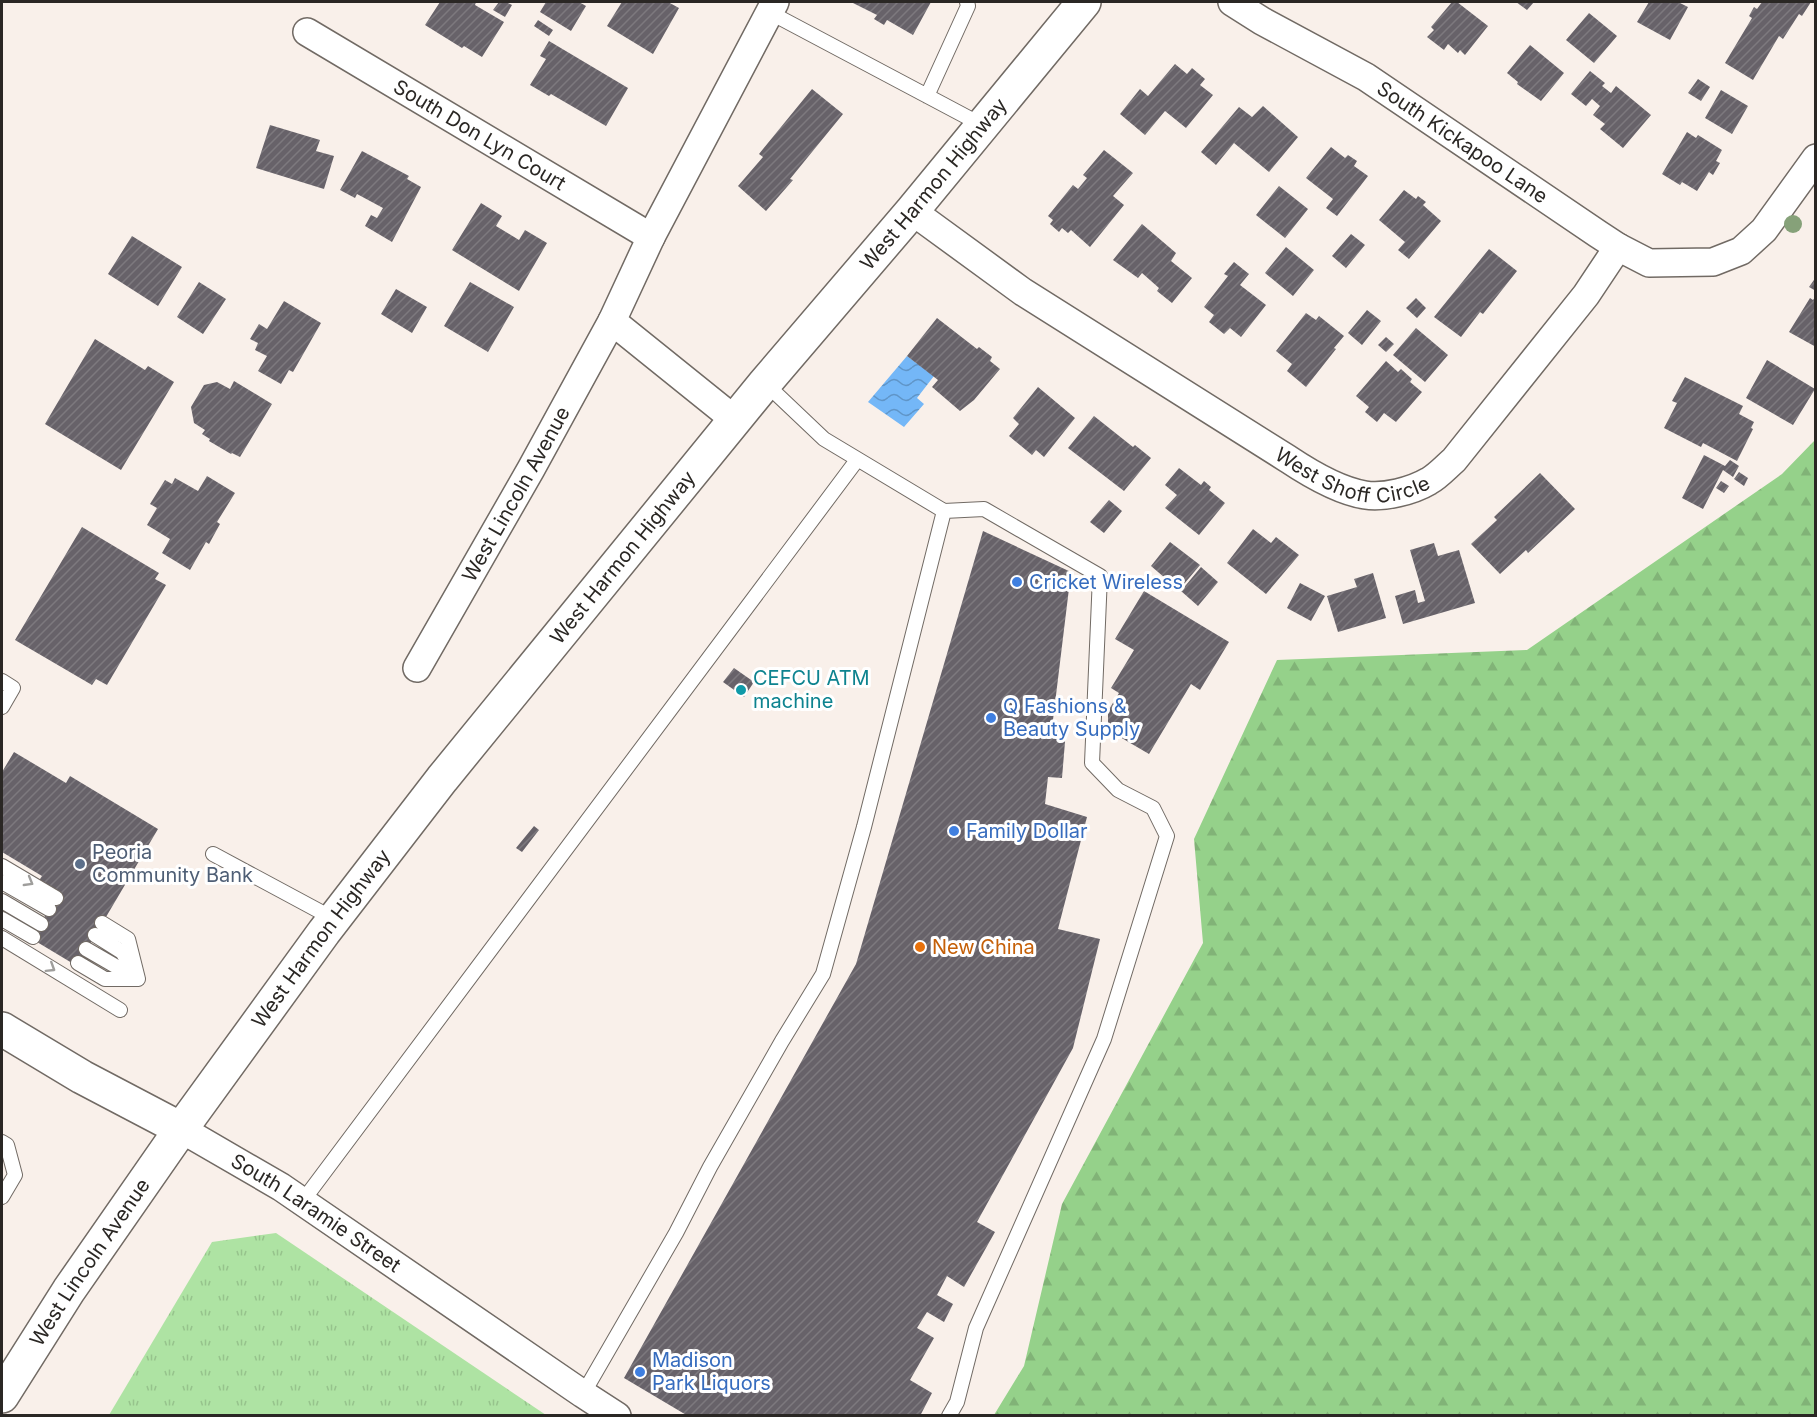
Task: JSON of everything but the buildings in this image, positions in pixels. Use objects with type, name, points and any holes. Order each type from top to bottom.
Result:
[{"type":"main road","name":"West Harmon Highway","points":[[181,1130],[334,919],[442,780],[765,383],[912,211],[1084,2]]},
{"type":"main road","name":"South Laramie Street","points":[[2,1029],[81,1077],[181,1130]]},
{"type":"main road","name":"West Lincoln Avenue","points":[[3,1391],[76,1280],[181,1130]]},
{"type":"street","name":"South Kickapoo Lane","points":[[1232,2],[1375,83],[1618,247],[1649,263],[1713,262],[1741,250],[1764,230],[1815,158]]},
{"type":"street","name":"West Lincoln Avenue","points":[[417,669],[521,488],[612,321],[651,237],[772,7]]},
{"type":"street","name":"South Don Lyn Court","points":[[307,32],[651,237]]},
{"type":"street","name":"West Shoff Circle","points":[[912,211],[1023,292],[1311,473],[1365,495],[1391,494],[1429,481],[1454,460],[1586,295],[1618,247]]},
{"type":"street","points":[[612,321],[735,420]]},
{"type":"street","name":"South Laramie Street","points":[[181,1130],[280,1187],[612,1414]]},
{"type":"lane","points":[[927,96],[968,6],[967,2]]},
{"type":"lane","points":[[772,7],[982,125]]},
{"type":"lane","points":[[765,383],[824,439],[944,511],[984,509],[1100,576],[1092,763],[1118,790],[1153,808],[1167,836],[1104,1039],[976,1328],[957,1402],[950,1416]]},
{"type":"lane","points":[[302,1203],[857,460]]},
{"type":"lane","points":[[583,1394],[676,1233],[710,1167],[782,1041],[823,974],[864,827],[944,511]]},
{"type":"lane","points":[[2,681],[13,688],[2,707]]},
{"type":"lane","points":[[213,854],[334,919]]},
{"type":"lane","points":[[2,866],[53,903],[2,882]]},
{"type":"lane","points":[[2,901],[41,924]]},
{"type":"lane","points":[[2,920],[33,937]]},
{"type":"lane","points":[[99,929],[128,939],[138,979]]},
{"type":"lane","points":[[2,938],[120,1010]]},
{"type":"lane","points":[[86,949],[138,979]]},
{"type":"lane","points":[[78,963],[105,979],[138,979]]},
{"type":"lane","points":[[2,1142],[6,1145],[15,1175],[2,1197]]},
{"type":"green space","points":[[1815,440],[1815,1415],[994,1415],[1024,1366],[1062,1204],[1203,943],[1194,839],[1277,660],[1527,650],[1782,474]]},
{"type":"green space","points":[[276,1233],[546,1415],[109,1415],[212,1242]]},
{"type":"water","points":[[907,356],[934,376],[917,398],[924,404],[904,427],[868,402]]},
{"type":"place","name":"Cricket Wireless","points":[[1017,582]]},
{"type":"place","name":"CEFCU ATM machine","points":[[741,690]]},
{"type":"place","name":"Q Fashions & Beauty Supply","points":[[991,718]]},
{"type":"place","name":"Family Dollar","points":[[954,831]]},
{"type":"place","name":"Peoria Community Bank","points":[[80,864]]},
{"type":"place","name":"New China","points":[[920,947]]},
{"type":"place","name":"Madison Park Liquors","points":[[640,1372]]}]
